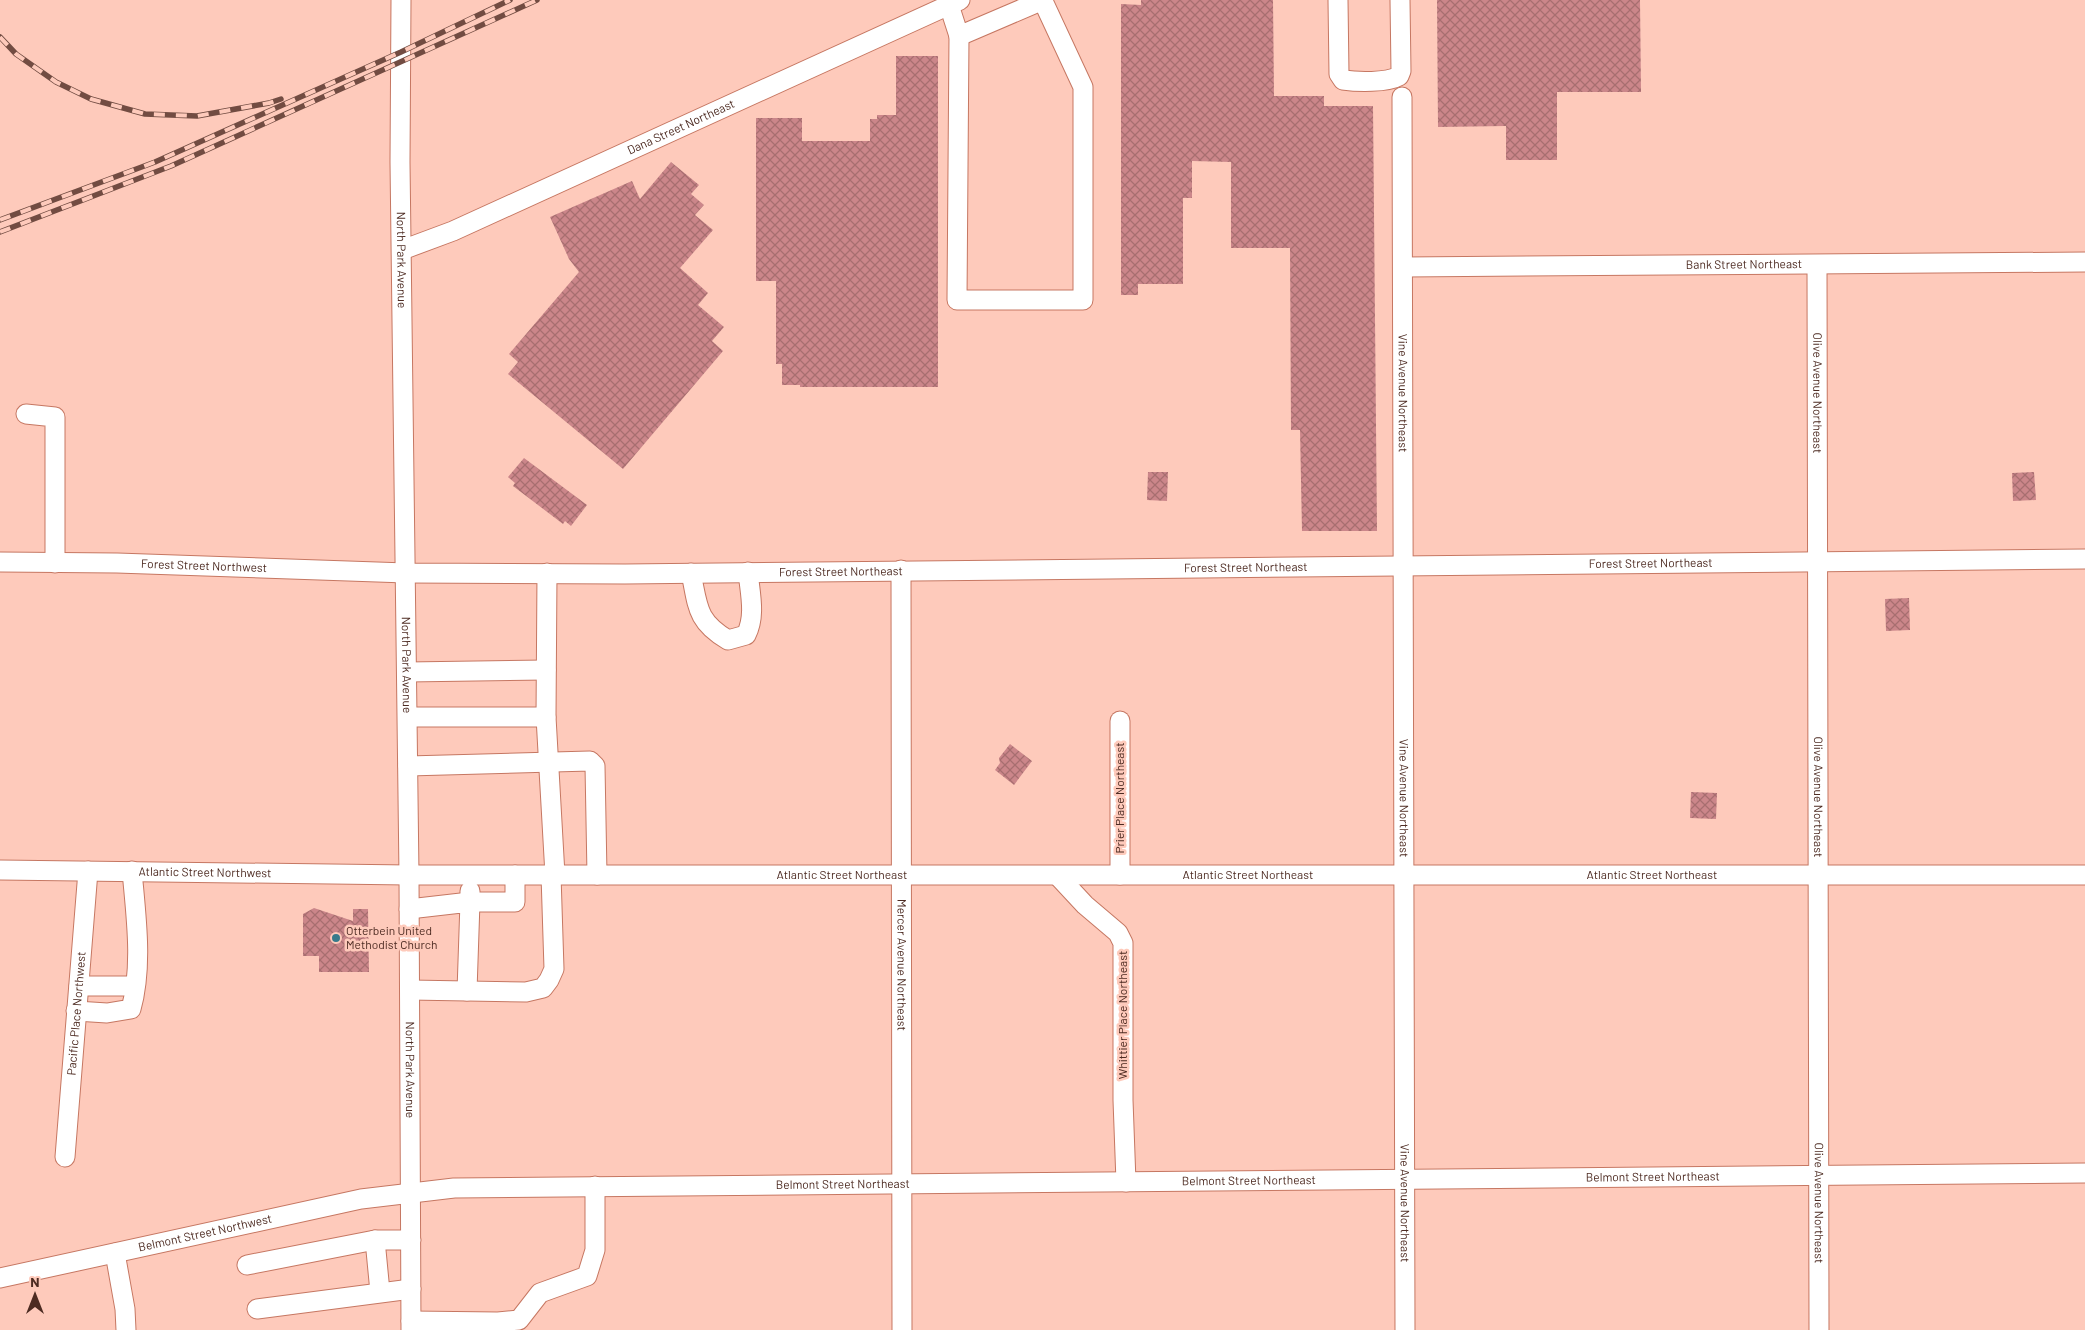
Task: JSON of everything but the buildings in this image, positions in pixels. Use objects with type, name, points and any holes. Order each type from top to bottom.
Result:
[{"type":"street","name":"North Park Avenue","points":[[401,0],[408,718],[411,1326]]},
{"type":"street","points":[[954,2],[959,36],[957,300],[1083,300],[1083,87],[1043,0],[959,36]]},
{"type":"street","points":[[1338,0],[1339,74],[1343,80],[1351,81],[1393,79],[1399,76],[1401,71],[1400,0]]},
{"type":"street","name":"Dana Street Northeast","points":[[402,250],[453,231],[954,2]]},
{"type":"street","name":"Vine Avenue Northeast","points":[[1402,97],[1404,267],[1405,1330]]},
{"type":"street","name":"Bank Street Northeast","points":[[1404,267],[2085,262]]},
{"type":"street","name":"Olive Avenue Northeast","points":[[1816,264],[1819,1330]]},
{"type":"street","points":[[26,414],[56,417],[55,563]]},
{"type":"street","name":"Forest Street Northeast","points":[[406,573],[691,573],[2085,559]]},
{"type":"street","name":"Forest Street Northwest","points":[[0,562],[406,573]]},
{"type":"street","name":"Mercer Avenue Northeast","points":[[901,570],[902,1330]]},
{"type":"street","points":[[691,573],[700,613],[712,630],[728,640],[746,635],[751,626],[752,613],[748,572]]},
{"type":"street","points":[[410,990],[526,992],[543,988],[554,969],[550,763],[546,718],[546,573]]},
{"type":"street","points":[[407,672],[546,670]]},
{"type":"street","points":[[408,718],[546,718]]},
{"type":"street","name":"Prier Place Northeast","points":[[1120,720],[1120,875]]},
{"type":"street","points":[[408,766],[590,762],[595,766],[597,875]]},
{"type":"street","name":"Atlantic Street Northwest","points":[[0,870],[409,875]]},
{"type":"street","name":"Pacific Place Northwest","points":[[65,1157],[88,871]]},
{"type":"street","points":[[76,1011],[107,1013],[131,1009],[135,986],[137,933],[132,871]]},
{"type":"street","name":"Atlantic Street Northeast","points":[[409,875],[2085,875]]},
{"type":"street","points":[[467,991],[470,875]]},
{"type":"street","points":[[409,909],[470,902],[515,902],[515,875]]},
{"type":"street","name":"Whittier Place Northeast","points":[[1058,876],[1085,905],[1118,933],[1123,943],[1123,1090],[1126,1182]]},
{"type":"street","points":[[78,986],[135,986]]},
{"type":"street","name":"Belmont Street Northeast","points":[[411,1193],[454,1188],[595,1186],[2085,1173]]},
{"type":"street","points":[[411,1326],[519,1320],[540,1293],[587,1276],[595,1250],[595,1186]]},
{"type":"street","name":"Belmont Street Northwest","points":[[0,1278],[361,1199],[411,1193]]},
{"type":"street","points":[[375,1240],[380,1292]]},
{"type":"street","points":[[247,1265],[375,1240],[411,1240]]},
{"type":"street","points":[[115,1253],[125,1308],[126,1330]]},
{"type":"street","points":[[257,1309],[411,1289]]},
{"type":"railway","points":[[0,220],[155,162],[401,52],[510,0]]},
{"type":"railway","points":[[0,232],[171,166],[537,0]]},
{"type":"railway","points":[[0,37],[16,54],[56,82],[91,99],[145,114],[197,116],[269,103],[281,99]]},
{"type":"place","name":"Otterbein United Methodist Church","points":[[336,938]]}]
